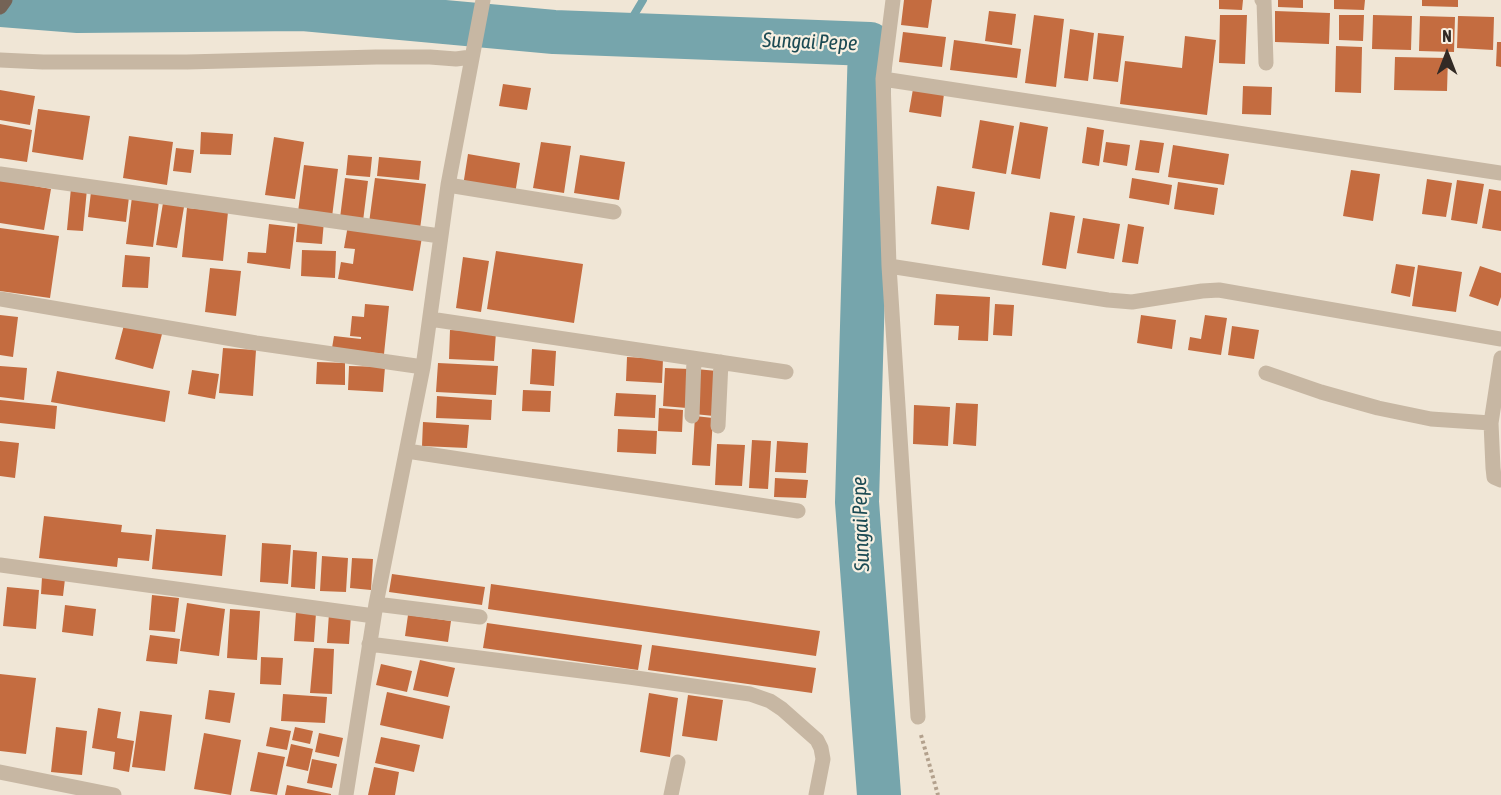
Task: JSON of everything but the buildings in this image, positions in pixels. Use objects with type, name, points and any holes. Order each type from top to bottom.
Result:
[{"type":"street","points":[[346,795],[375,610],[423,367],[448,185],[483,0]]},
{"type":"street","points":[[893,0],[884,79],[890,266],[918,717]]},
{"type":"street","points":[[1262,0],[1264,2],[1266,63]]},
{"type":"street","points":[[0,60],[186,62],[376,57],[456,59],[473,50]]},
{"type":"street","points":[[884,79],[1501,173]]},
{"type":"street","points":[[0,174],[440,236]]},
{"type":"street","points":[[448,185],[614,212]]},
{"type":"street","points":[[890,266],[1132,302],[1219,290],[1501,339]]},
{"type":"street","points":[[0,299],[245,341],[423,367]]},
{"type":"street","points":[[430,319],[786,372]]},
{"type":"street","points":[[692,416],[694,359]]},
{"type":"street","points":[[718,426],[721,362]]},
{"type":"street","points":[[1500,363],[1491,423],[1494,477],[1501,480]]},
{"type":"street","points":[[1266,373],[1378,408],[1431,419],[1491,423]]},
{"type":"street","points":[[407,451],[798,511]]},
{"type":"street","points":[[0,565],[375,610],[480,617]]},
{"type":"street","points":[[369,644],[750,694],[770,701],[782,709],[817,740],[823,759],[816,795]]},
{"type":"street","points":[[671,795],[678,762]]},
{"type":"street","points":[[0,772],[114,795]]},
{"type":"path","points":[[918,717],[938,795]]},
{"type":"waterway","points":[[622,35],[643,0]]},
{"type":"waterway","name":"Sungai Pepe","points":[[0,5],[78,11],[303,9],[554,32],[870,44],[857,502],[879,795]]}]
